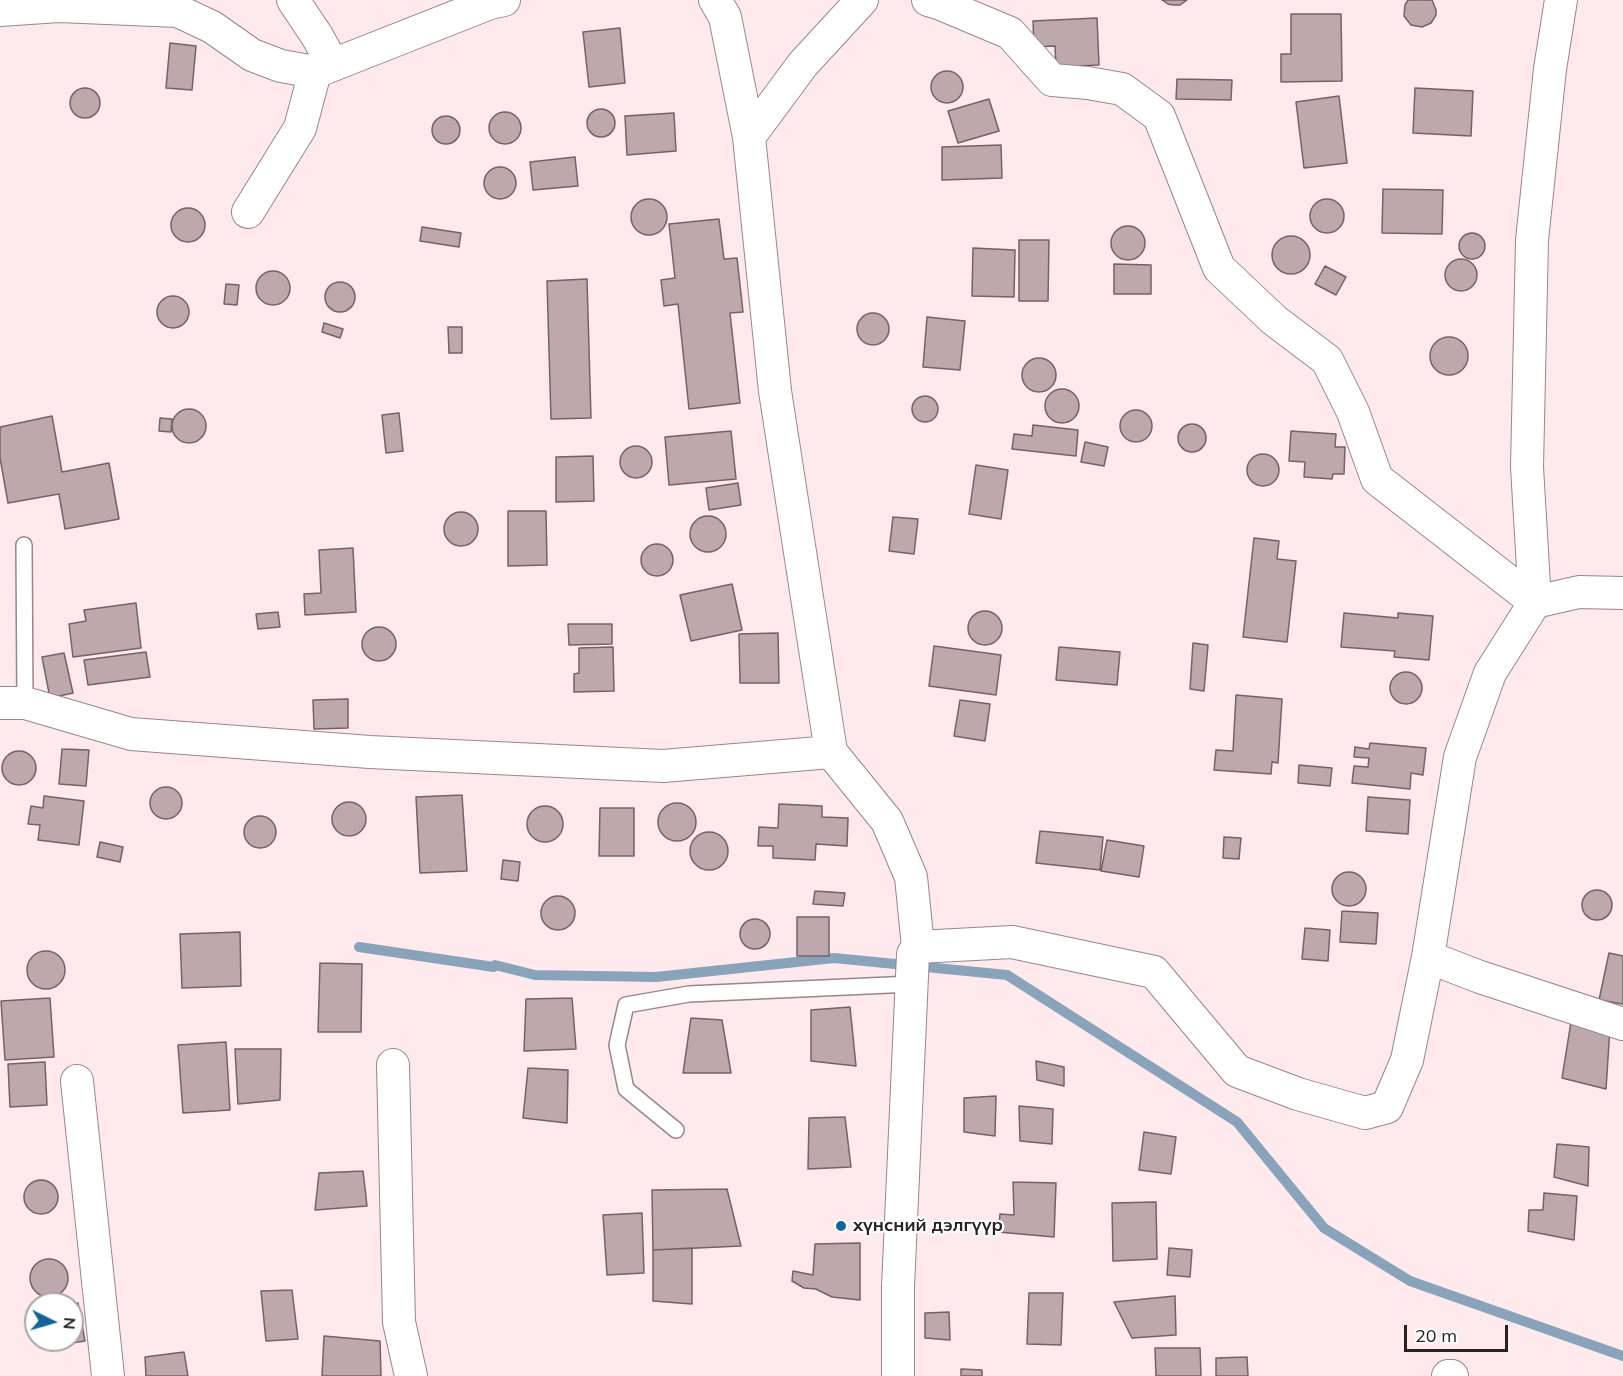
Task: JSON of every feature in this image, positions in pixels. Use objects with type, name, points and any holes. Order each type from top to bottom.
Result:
[{"type":"street","points":[[248,212],[300,128],[324,68],[317,36],[292,0]]},
{"type":"street","points":[[0,10],[57,3],[178,11],[212,27],[252,54],[281,66],[324,68],[490,3],[504,0]]},
{"type":"street","points":[[715,0],[725,17],[749,137],[775,391],[831,752],[887,821],[911,877],[918,947],[913,954],[898,1287],[898,1376]]},
{"type":"street","points":[[749,137],[803,64],[862,0]]},
{"type":"street","points":[[928,0],[1010,33],[1052,80],[1122,89],[1159,116],[1219,268],[1274,320],[1327,360],[1353,412],[1377,479],[1535,602]]},
{"type":"street","points":[[918,947],[1012,942],[1154,972],[1237,1071],[1298,1094],[1365,1113],[1387,1107],[1407,1060],[1428,957],[1460,757],[1490,673],[1535,602],[1527,466],[1532,240],[1561,0]]},
{"type":"street","points":[[1535,602],[1579,592],[1623,593]]},
{"type":"street","points":[[12,703],[131,734],[370,753],[663,766],[831,752]]},
{"type":"street","points":[[1428,957],[1480,977],[1623,1024]]},
{"type":"street","points":[[393,1065],[399,1322],[411,1376]]},
{"type":"street","points":[[76,1081],[108,1376]]},
{"type":"lane","points":[[12,703],[24,544]]},
{"type":"lane","points":[[676,1130],[626,1089],[617,1045],[626,1005],[689,994],[912,984]]},
{"type":"building","points":[[1162,0],[1187,0],[1180,5],[1173,5]]},
{"type":"building","points":[[1408,0],[1432,0],[1436,15],[1431,23],[1422,27],[1411,25],[1404,16]]},
{"type":"building","points":[[1291,14],[1341,14],[1342,81],[1281,82],[1281,54],[1291,54]]},
{"type":"building","points":[[1097,18],[1099,65],[1056,67],[1055,46],[1034,47],[1033,21]]},
{"type":"building","points":[[620,28],[625,83],[589,87],[583,32]]},
{"type":"building","points":[[170,43],[196,46],[192,90],[166,88]]},
{"type":"building","points":[[947,71],[958,76],[963,87],[958,98],[947,103],[936,98],[931,87],[936,76]]},
{"type":"building","points":[[1177,79],[1232,80],[1231,100],[1176,99]]},
{"type":"building","points":[[85,88],[96,92],[100,103],[96,114],[85,118],[74,114],[70,103],[74,92]]},
{"type":"building","points":[[1415,88],[1473,91],[1471,136],[1413,133]]},
{"type":"building","points":[[1339,96],[1347,163],[1304,168],[1296,102]]},
{"type":"building","points":[[989,99],[999,131],[958,143],[948,111]]},
{"type":"building","points":[[601,109],[611,113],[615,123],[611,133],[601,137],[591,133],[587,123],[591,113]]},
{"type":"building","points":[[505,112],[516,117],[521,128],[516,139],[505,144],[494,139],[489,128],[494,117]]},
{"type":"building","points":[[674,113],[676,151],[627,155],[625,116]]},
{"type":"building","points":[[446,116],[456,120],[460,130],[456,140],[446,144],[436,140],[432,130],[436,120]]},
{"type":"building","points":[[1001,145],[1002,178],[942,180],[942,147]]},
{"type":"building","points":[[575,157],[578,186],[533,190],[530,162]]},
{"type":"building","points":[[500,167],[511,172],[516,183],[511,194],[500,199],[489,194],[484,183],[489,172]]},
{"type":"building","points":[[1383,189],[1443,190],[1442,234],[1382,233]]},
{"type":"building","points":[[649,199],[662,204],[667,217],[662,230],[649,235],[636,230],[631,217],[636,204]]},
{"type":"building","points":[[1327,199],[1339,204],[1344,216],[1339,228],[1327,233],[1315,228],[1310,216],[1315,204]]},
{"type":"building","points":[[188,208],[200,213],[205,225],[200,237],[188,242],[176,237],[171,225],[176,213]]},
{"type":"building","points":[[719,219],[724,259],[737,258],[743,312],[730,313],[740,403],[689,409],[678,304],[664,306],[661,280],[675,278],[669,224]]},
{"type":"building","points":[[1128,226],[1140,231],[1145,243],[1140,255],[1128,260],[1116,255],[1111,243],[1116,231]]},
{"type":"building","points":[[422,227],[461,233],[459,247],[420,241]]},
{"type":"building","points":[[1472,233],[1481,237],[1485,246],[1481,255],[1472,259],[1463,255],[1459,246],[1463,237]]},
{"type":"building","points":[[1291,236],[1298,237],[1304,242],[1309,248],[1309,262],[1304,268],[1298,273],[1291,274],[1284,273],[1278,268],[1273,262],[1272,255],[1273,248],[1278,242],[1284,237]]},
{"type":"building","points":[[1019,240],[1049,240],[1048,301],[1019,301]]},
{"type":"building","points":[[973,248],[1015,250],[1014,297],[972,296]]},
{"type":"building","points":[[1461,259],[1472,264],[1477,275],[1472,286],[1461,291],[1450,286],[1445,275],[1450,264]]},
{"type":"building","points":[[1114,264],[1151,265],[1151,294],[1114,294]]},
{"type":"building","points":[[1325,266],[1346,277],[1336,295],[1315,284]]},
{"type":"building","points":[[273,271],[285,276],[290,288],[285,300],[273,305],[261,300],[256,288],[261,276]]},
{"type":"building","points":[[587,279],[591,418],[551,419],[547,281]]},
{"type":"building","points":[[340,282],[346,283],[354,291],[354,303],[346,311],[340,312],[334,311],[326,303],[325,297],[326,291],[334,283]]},
{"type":"building","points":[[226,284],[239,285],[237,305],[224,304]]},
{"type":"building","points":[[173,296],[184,301],[189,312],[184,323],[173,328],[162,323],[157,312],[162,301]]},
{"type":"building","points":[[873,313],[885,317],[889,329],[885,341],[873,345],[861,341],[857,329],[861,317]]},
{"type":"building","points":[[927,317],[965,321],[960,370],[923,367]]},
{"type":"building","points":[[324,323],[343,329],[340,338],[322,332]]},
{"type":"building","points":[[448,327],[462,327],[462,353],[449,353]]},
{"type":"building","points":[[1449,337],[1463,342],[1468,356],[1463,370],[1449,375],[1435,370],[1430,356],[1435,342]]},
{"type":"building","points":[[1039,358],[1051,363],[1056,375],[1051,387],[1039,392],[1027,387],[1022,375],[1027,363]]},
{"type":"building","points":[[1062,389],[1074,394],[1079,406],[1074,418],[1062,423],[1050,418],[1045,406],[1050,394]]},
{"type":"building","points":[[925,396],[934,400],[938,409],[934,418],[925,422],[916,418],[912,409],[916,400]]},
{"type":"building","points":[[189,409],[201,414],[206,426],[201,438],[189,443],[177,438],[172,426],[177,414]]},
{"type":"building","points":[[1136,410],[1148,414],[1152,426],[1148,438],[1136,442],[1124,438],[1120,426],[1124,414]]},
{"type":"building","points":[[399,413],[403,451],[386,453],[382,415]]},
{"type":"building","points":[[52,416],[62,472],[109,463],[119,519],[65,529],[59,494],[8,503],[0,458],[0,427]]},
{"type":"building","points":[[160,418],[172,419],[171,432],[159,431]]},
{"type":"building","points":[[1192,424],[1202,428],[1206,438],[1202,448],[1192,452],[1182,448],[1178,438],[1182,428]]},
{"type":"building","points":[[1033,425],[1078,430],[1076,456],[1012,449],[1014,434],[1032,436]]},
{"type":"building","points":[[731,431],[736,479],[669,485],[665,437]]},
{"type":"building","points":[[1291,431],[1336,434],[1335,447],[1345,447],[1344,474],[1333,474],[1332,479],[1304,477],[1305,462],[1289,461]]},
{"type":"building","points":[[1085,442],[1108,447],[1104,466],[1081,462]]},
{"type":"building","points":[[636,446],[647,451],[652,462],[647,473],[636,478],[625,473],[620,462],[625,451]]},
{"type":"building","points":[[1263,454],[1274,459],[1279,470],[1274,481],[1263,486],[1252,481],[1247,470],[1252,459]]},
{"type":"building","points":[[593,456],[594,501],[556,502],[556,457]]},
{"type":"building","points":[[976,465],[1008,470],[1001,519],[969,514]]},
{"type":"building","points":[[738,483],[741,505],[709,510],[706,488]]},
{"type":"building","points":[[508,511],[546,511],[547,565],[508,566]]},
{"type":"building","points":[[461,512],[473,517],[478,529],[473,541],[461,546],[449,541],[444,529],[449,517]]},
{"type":"building","points":[[708,516],[721,521],[726,534],[721,547],[708,552],[695,547],[690,534],[695,521]]},
{"type":"building","points":[[893,517],[918,519],[914,554],[889,551]]},
{"type":"building","points":[[1254,538],[1279,541],[1277,559],[1296,561],[1287,642],[1243,637]]},
{"type":"building","points":[[657,544],[668,549],[673,560],[668,571],[657,576],[646,571],[641,560],[646,549]]},
{"type":"building","points":[[353,548],[356,612],[305,615],[304,594],[321,593],[319,550]]},
{"type":"building","points":[[732,584],[742,630],[691,641],[680,595]]},
{"type":"building","points":[[136,603],[141,648],[73,657],[69,624],[86,621],[84,610]]},
{"type":"building","points":[[985,611],[997,616],[1002,628],[997,640],[985,645],[973,640],[968,628],[973,616]]},
{"type":"building","points":[[278,612],[280,627],[258,629],[256,614]]},
{"type":"building","points":[[1344,613],[1398,618],[1398,613],[1433,616],[1429,660],[1394,657],[1395,651],[1341,647]]},
{"type":"building","points":[[568,624],[612,624],[612,644],[569,645]]},
{"type":"building","points":[[379,627],[391,632],[396,644],[391,656],[379,661],[367,656],[362,644],[367,632]]},
{"type":"building","points":[[778,633],[779,683],[740,683],[739,634]]},
{"type":"building","points":[[1193,643],[1208,645],[1204,691],[1190,689]]},
{"type":"building","points":[[934,646],[1001,655],[996,695],[929,686]]},
{"type":"building","points":[[613,647],[614,691],[574,692],[574,674],[579,673],[579,648]]},
{"type":"building","points":[[1059,647],[1120,652],[1117,685],[1056,680]]},
{"type":"building","points":[[146,652],[150,677],[88,685],[84,660]]},
{"type":"building","points":[[64,653],[73,693],[50,698],[42,657]]},
{"type":"building","points":[[1406,672],[1417,677],[1422,688],[1417,699],[1406,704],[1395,699],[1390,688],[1395,677]]},
{"type":"building","points":[[1236,695],[1282,699],[1278,763],[1272,762],[1271,774],[1214,770],[1216,750],[1233,751]]},
{"type":"building","points":[[348,699],[348,728],[314,729],[313,700]]},
{"type":"building","points":[[960,700],[990,704],[985,741],[954,736]]},
{"type":"building","points":[[1370,743],[1426,748],[1423,775],[1411,773],[1410,789],[1352,783],[1354,766],[1368,767],[1369,758],[1354,757],[1355,747],[1369,749]]},
{"type":"building","points":[[62,749],[89,750],[86,786],[59,784]]},
{"type":"building","points":[[19,751],[31,756],[36,768],[31,780],[19,785],[7,780],[2,768],[7,756]]},
{"type":"building","points":[[1299,765],[1332,768],[1330,786],[1298,783]]},
{"type":"building","points":[[166,787],[177,792],[182,803],[177,814],[166,819],[155,814],[150,803],[155,792]]},
{"type":"building","points":[[462,795],[467,871],[420,873],[416,797]]},
{"type":"building","points":[[44,796],[84,801],[79,845],[38,840],[40,825],[28,824],[31,806],[43,808]]},
{"type":"building","points":[[1368,797],[1410,800],[1408,834],[1366,831]]},
{"type":"building","points":[[349,802],[361,807],[366,819],[361,831],[349,836],[337,831],[332,819],[337,807]]},
{"type":"building","points":[[677,803],[684,804],[690,809],[695,815],[695,829],[690,835],[684,840],[677,841],[670,840],[664,835],[659,829],[658,822],[659,815],[664,809],[670,804]]},
{"type":"building","points":[[779,804],[822,806],[822,817],[848,818],[847,846],[816,844],[815,860],[773,858],[773,846],[758,846],[759,827],[778,828]]},
{"type":"building","points":[[545,806],[558,811],[563,824],[558,837],[545,842],[532,837],[527,824],[532,811]]},
{"type":"building","points":[[600,808],[634,808],[634,856],[599,856]]},
{"type":"building","points":[[260,816],[271,821],[276,832],[271,843],[260,848],[249,843],[244,832],[249,821]]},
{"type":"building","points":[[1040,831],[1103,837],[1100,870],[1036,863]]},
{"type":"building","points":[[709,832],[723,837],[728,851],[723,865],[709,870],[695,865],[690,851],[695,837]]},
{"type":"building","points":[[1224,837],[1241,838],[1239,859],[1223,858]]},
{"type":"building","points":[[1107,840],[1144,846],[1139,877],[1101,871]]},
{"type":"building","points":[[100,842],[123,847],[120,862],[97,857]]},
{"type":"building","points":[[503,860],[520,862],[518,881],[501,879]]},
{"type":"building","points":[[1349,872],[1361,877],[1366,889],[1361,901],[1349,906],[1337,901],[1332,889],[1337,877]]},
{"type":"building","points":[[1597,890],[1608,894],[1612,905],[1608,916],[1597,920],[1586,916],[1582,905],[1586,894]]},
{"type":"building","points":[[815,891],[845,893],[843,906],[813,904]]},
{"type":"building","points":[[558,896],[570,901],[575,913],[570,925],[558,930],[546,925],[541,913],[546,901]]},
{"type":"building","points":[[1342,911],[1378,913],[1376,944],[1340,942]]},
{"type":"building","points":[[797,917],[829,917],[829,956],[797,956]]},
{"type":"building","points":[[755,919],[761,920],[769,928],[769,940],[761,948],[755,949],[749,948],[741,940],[740,934],[741,928],[749,920]]},
{"type":"building","points":[[1305,928],[1330,930],[1328,961],[1302,959]]},
{"type":"building","points":[[240,932],[241,986],[182,988],[180,934]]},
{"type":"building","points":[[46,951],[59,957],[65,970],[59,983],[46,989],[33,983],[27,970],[33,957]]},
{"type":"building","points":[[1609,953],[1623,956],[1623,1004],[1599,1000]]},
{"type":"building","points":[[320,963],[362,964],[361,1032],[318,1032]]},
{"type":"building","points":[[50,998],[54,1057],[5,1060],[1,1001]]},
{"type":"building","points":[[572,998],[576,1049],[524,1051],[526,999]]},
{"type":"building","points":[[850,1007],[856,1066],[811,1061],[811,1010]]},
{"type":"building","points":[[691,1018],[722,1020],[731,1073],[683,1073]]},
{"type":"building","points":[[1571,1022],[1610,1028],[1606,1089],[1562,1078]]},
{"type":"building","points":[[226,1042],[230,1110],[183,1113],[178,1045]]},
{"type":"building","points":[[235,1049],[281,1049],[280,1100],[238,1104]]},
{"type":"building","points":[[1036,1061],[1064,1067],[1064,1086],[1037,1080]]},
{"type":"building","points":[[45,1062],[47,1105],[10,1107],[8,1064]]},
{"type":"building","points":[[528,1068],[568,1070],[567,1123],[523,1118]]},
{"type":"building","points":[[996,1096],[995,1136],[964,1132],[964,1098]]},
{"type":"building","points":[[1019,1106],[1053,1109],[1052,1144],[1020,1141]]},
{"type":"building","points":[[845,1117],[851,1167],[808,1169],[809,1118]]},
{"type":"building","points":[[1144,1132],[1176,1137],[1171,1174],[1139,1170]]},
{"type":"building","points":[[1557,1144],[1589,1147],[1588,1186],[1554,1177]]},
{"type":"building","points":[[363,1171],[367,1206],[315,1210],[319,1173]]},
{"type":"building","points":[[41,1180],[53,1185],[58,1197],[53,1209],[41,1214],[29,1209],[24,1197],[29,1185]]},
{"type":"building","points":[[1013,1182],[1056,1183],[1054,1237],[998,1232],[1000,1214],[1014,1215]]},
{"type":"building","points":[[727,1189],[741,1246],[653,1250],[652,1190]]},
{"type":"building","points":[[1544,1193],[1577,1196],[1574,1240],[1528,1231],[1529,1210],[1543,1210]]},
{"type":"building","points":[[1156,1202],[1157,1259],[1113,1261],[1112,1203]]},
{"type":"building","points":[[642,1213],[644,1273],[607,1275],[603,1215]]},
{"type":"building","points":[[860,1243],[860,1300],[832,1297],[816,1289],[804,1288],[792,1281],[793,1271],[813,1275],[815,1244]]},
{"type":"building","points":[[692,1248],[692,1304],[653,1301],[653,1250]]},
{"type":"building","points":[[1169,1248],[1192,1250],[1190,1277],[1167,1275]]},
{"type":"building","points":[[49,1259],[56,1261],[66,1271],[68,1278],[60,1292],[38,1292],[32,1285],[30,1278],[32,1271],[42,1261]]},
{"type":"building","points":[[292,1290],[298,1339],[266,1341],[261,1291]]},
{"type":"building","points":[[1029,1293],[1063,1293],[1061,1345],[1027,1344]]},
{"type":"building","points":[[1175,1296],[1176,1335],[1132,1338],[1114,1302]]},
{"type":"building","points":[[949,1312],[950,1340],[925,1338],[925,1313]]},
{"type":"building","points":[[324,1336],[380,1341],[381,1376],[322,1376]]},
{"type":"building","points":[[1155,1348],[1200,1348],[1201,1376],[1156,1376]]},
{"type":"building","points":[[184,1352],[188,1376],[146,1376],[145,1357]]},
{"type":"building","points":[[1247,1357],[1248,1376],[1216,1376],[1216,1358]]},
{"type":"building","points":[[961,1369],[982,1370],[982,1376],[961,1376]]},
{"type":"waterway","points":[[359,947],[494,967],[495,965],[535,975],[656,977],[834,958],[1007,975],[1237,1122],[1324,1228],[1410,1281],[1623,1356]]},
{"type":"place","name":"хүнсний дэлгүүр","points":[[841,1226]]}]
